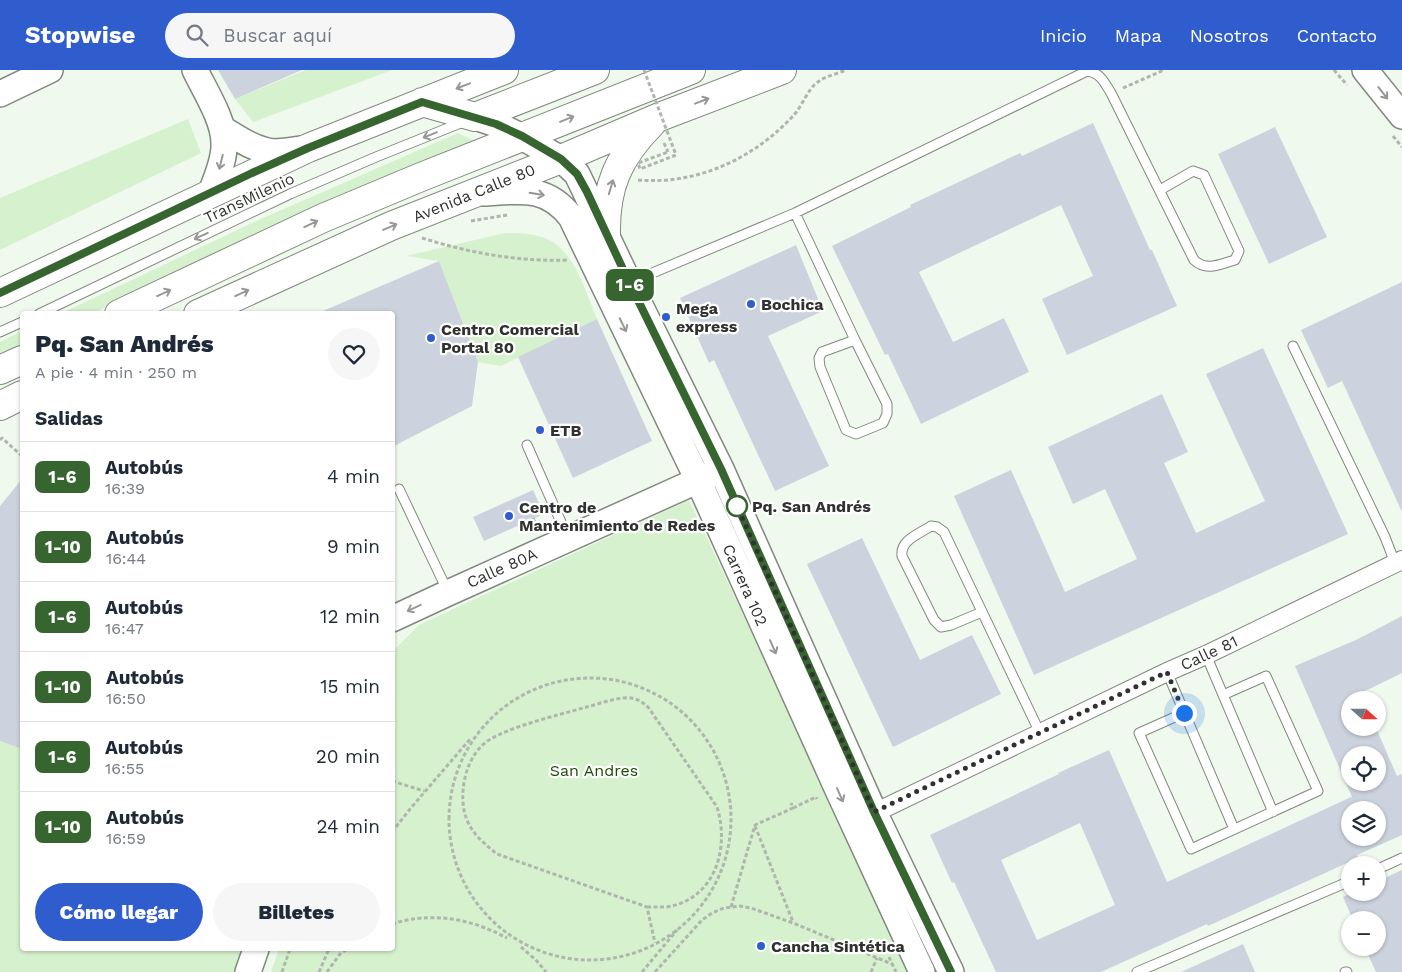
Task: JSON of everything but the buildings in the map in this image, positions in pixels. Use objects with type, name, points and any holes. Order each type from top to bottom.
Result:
[{"type":"highway","points":[[0,292],[308,148],[504,70]]},
{"type":"highway","points":[[422,102],[475,117],[595,70]]},
{"type":"highway","points":[[125,311],[323,218],[522,136],[691,70]]},
{"type":"highway","name":"Avenida Calle 80","points":[[205,311],[382,230],[561,159],[657,118],[782,70]]},
{"type":"highway","points":[[606,235],[608,194],[615,174],[623,158],[638,137],[657,118]]},
{"type":"highway","points":[[0,370],[20,361]]},
{"type":"highway","points":[[0,406],[20,396]]},
{"type":"street","points":[[0,94],[50,70]]},
{"type":"street","points":[[196,70],[223,129],[225,145],[211,193]]},
{"type":"street","points":[[1365,70],[1402,116]]},
{"type":"street","name":"Carrera 102","points":[[475,117],[522,136],[561,159],[577,174],[721,469],[864,818],[922,972]]},
{"type":"street","points":[[223,129],[245,143],[264,150],[276,152],[308,148]]},
{"type":"street","name":"Carrera 102","points":[[472,193],[520,191],[545,195],[564,207],[571,217],[864,818],[952,972]]},
{"type":"street","name":"Calle 80A","points":[[395,618],[721,469]]},
{"type":"street","name":"Calle 81","points":[[864,818],[1399,561]]},
{"type":"street","points":[[248,972],[255,951]]},
{"type":"lane","points":[[629,282],[796,212],[1087,71],[1100,75],[1111,93],[1194,260],[1200,266],[1208,268],[1235,260],[1239,251],[1204,175],[1192,172],[1160,190]]},
{"type":"lane","name":"TransMilenio","points":[[45,311],[290,194],[475,117]]},
{"type":"lane","points":[[796,212],[855,340],[887,404],[887,414],[884,423],[856,434],[846,430],[820,367],[819,358],[822,352],[855,340]]},
{"type":"lane","points":[[0,332],[20,323]]},
{"type":"lane","points":[[1293,346],[1380,528],[1399,561]]},
{"type":"lane","points":[[527,445],[568,538]]},
{"type":"lane","points":[[399,489],[448,593]]},
{"type":"lane","points":[[982,612],[951,625],[941,626],[934,620],[902,556],[905,542],[931,526],[938,527],[944,532],[1040,733]]},
{"type":"lane","points":[[1206,655],[1273,812]]},
{"type":"lane","points":[[1167,672],[1234,829]]},
{"type":"lane","points":[[1184,713],[1139,733],[1191,849],[1318,791],[1266,676],[1223,695]]},
{"type":"lane","points":[[1386,865],[1402,858]]},
{"type":"lane","points":[[1137,972],[1341,884]]},
{"type":"path","points":[[644,70],[676,155],[640,169],[638,163],[668,152]]},
{"type":"path","points":[[1111,93],[1164,70]]},
{"type":"path","points":[[419,238],[456,248],[504,257],[533,260],[571,260]]},
{"type":"path","points":[[0,440],[2,438],[20,454]]},
{"type":"path","points":[[395,828],[424,791],[475,734],[508,705],[534,690],[563,681],[611,677],[641,682],[656,690],[685,713],[699,730],[715,755],[726,784],[732,837],[728,855],[720,874],[705,899],[642,972]]},
{"type":"path","points":[[619,698],[636,699],[648,707],[717,807],[722,823],[722,841],[714,875],[699,892],[683,901],[667,906],[647,907],[497,854],[482,842],[467,820],[463,795],[464,778],[468,766],[487,741],[536,722],[619,698]]},
{"type":"path","points":[[475,734],[461,762],[453,790],[451,812],[452,849],[462,881],[475,904],[490,922],[536,960],[546,972]]},
{"type":"path","points":[[395,782],[424,791]]},
{"type":"path","points":[[731,907],[755,825],[816,797]]},
{"type":"path","points":[[791,803],[793,808]]},
{"type":"path","points":[[755,825],[793,923]]},
{"type":"path","points":[[647,907],[655,943]]},
{"type":"path","points":[[655,972],[702,920],[712,912],[731,907],[751,908],[793,923],[892,964]]},
{"type":"path","points":[[395,923],[426,917],[457,919],[488,927],[539,954],[562,961],[581,963],[618,960],[638,953],[671,933],[684,922]]},
{"type":"path","points":[[282,972],[289,951]]},
{"type":"path","points":[[318,972],[328,951]]},
{"type":"path","points":[[327,972],[344,951]]},
{"type":"path","points":[[871,972],[877,958]]},
{"type":"green space","points":[[306,70],[392,70],[253,122],[235,99]]},
{"type":"green space","points":[[188,119],[201,153],[0,250],[0,198]]},
{"type":"green space","points":[[458,133],[476,142],[265,233],[97,311],[66,311],[254,222]]},
{"type":"green space","points":[[505,233],[537,236],[557,245],[572,263],[584,285],[597,319],[501,366],[478,362],[439,261],[406,256]]},
{"type":"green space","points":[[20,332],[20,347],[0,356],[0,342]]},
{"type":"green space","name":"San Andres","points":[[689,500],[910,972],[271,972],[278,951],[395,951],[395,649],[419,625]]},
{"type":"green space","points":[[0,741],[20,748],[20,951],[243,951],[235,972],[0,972]]},
{"type":"bus line","name":"1-6","points":[[0,293],[252,173],[422,102],[496,124],[522,136],[561,159],[577,174],[587,192],[606,235],[721,469],[874,812],[887,835],[951,972]]},
{"type":"place","name":"Bochica","points":[[751,304]]},
{"type":"place","name":"Mega express","points":[[666,317]]},
{"type":"place","name":"Centro Comercial Portal 80","points":[[431,338]]},
{"type":"place","name":"ETB","points":[[540,430]]},
{"type":"place","name":"Pq. San Andrés","points":[[737,506]]},
{"type":"place","name":"Centro de Mantenimiento de Redes","points":[[509,516]]},
{"type":"place","name":"Cancha Sintética","points":[[761,946]]},
{"type":"route","points":[[737,506],[736,504],[874,812],[1167,672],[1184,713]]}]
